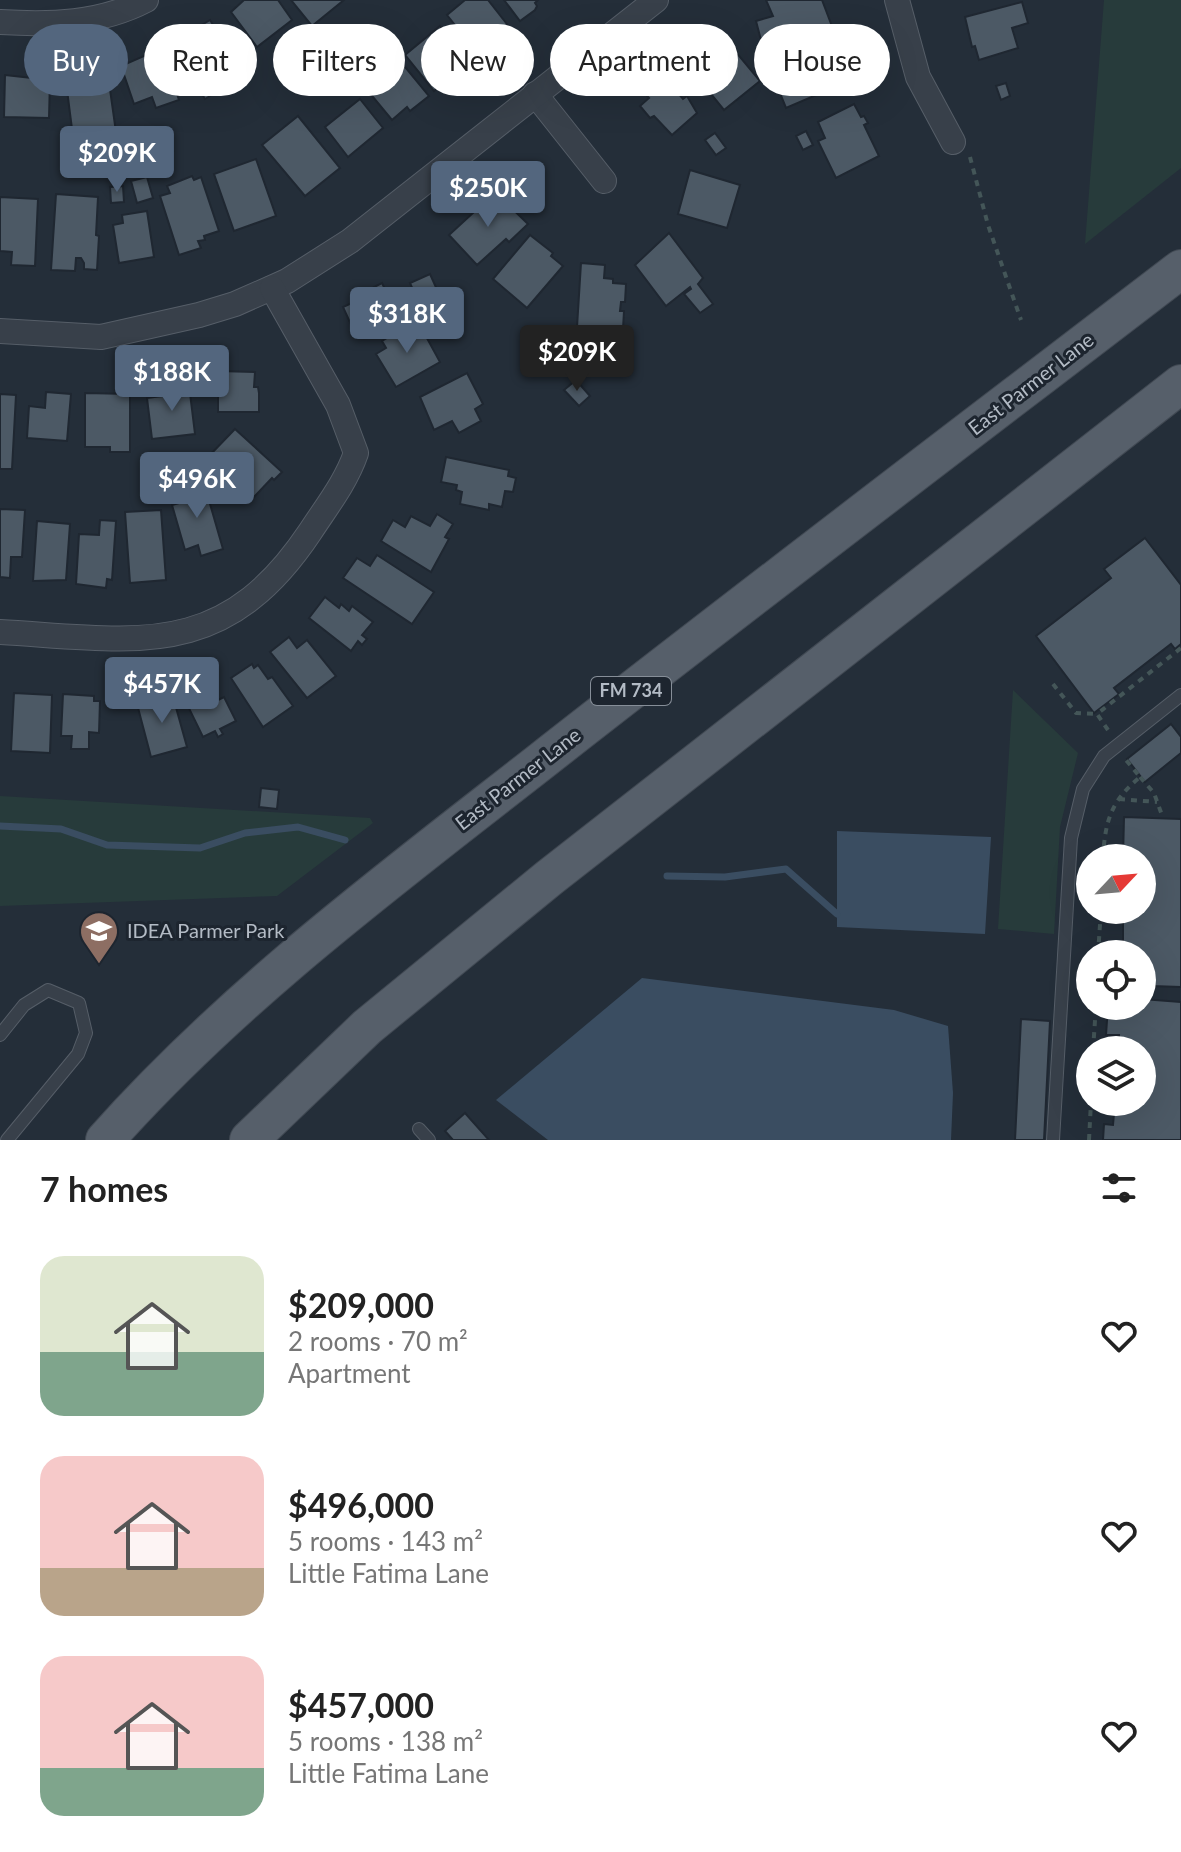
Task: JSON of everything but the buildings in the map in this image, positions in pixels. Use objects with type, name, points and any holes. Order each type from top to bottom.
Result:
[{"type":"main road","name":"East Parmer Lane","points":[[105,1140],[155,1083],[272,976],[332,927],[611,707],[1181,269]]},
{"type":"main road","points":[[249,1140],[367,1027],[549,878],[1181,384]]},
{"type":"street","points":[[0,22],[49,25],[99,18],[146,0]]},
{"type":"street","points":[[0,331],[101,337],[199,315],[272,288],[350,241],[656,0]]},
{"type":"street","points":[[897,0],[918,77],[953,142]]},
{"type":"street","points":[[535,94],[604,181]]},
{"type":"street","points":[[0,632],[130,639],[175,635],[236,609],[273,581],[291,561],[348,476],[356,453],[338,405],[272,288]]},
{"type":"lane","points":[[1053,1140],[1071,838],[1083,789],[1104,756],[1181,695]]},
{"type":"lane","points":[[0,1035],[24,1005],[48,990],[79,1003],[86,1033],[78,1054],[7,1140]]},
{"type":"lane","points":[[419,1129],[429,1140]]},
{"type":"path","points":[[953,142],[964,136],[988,225],[1021,320]]},
{"type":"path","points":[[1053,684],[1076,713],[1097,714],[1181,648]]},
{"type":"path","points":[[1097,714],[1108,731],[1106,733]]},
{"type":"path","points":[[1124,758],[1154,793],[1163,818]]},
{"type":"path","points":[[1104,844],[1105,829],[1118,799],[1140,777]]},
{"type":"path","points":[[1118,799],[1157,802]]},
{"type":"path","points":[[1089,1140],[1090,1116]]},
{"type":"green space","points":[[1104,0],[1181,0],[1181,168],[1085,244]]},
{"type":"green space","points":[[1013,690],[1078,753],[1060,827],[1054,934],[998,929]]},
{"type":"green space","points":[[0,796],[370,818],[373,823],[277,896],[0,906]]},
{"type":"water","points":[[837,831],[991,837],[985,934],[837,927]]},
{"type":"water","points":[[642,978],[894,1010],[948,1026],[953,1093],[951,1140],[548,1140],[496,1100]]},
{"type":"waterway","points":[[0,826],[61,829],[107,845],[200,848],[245,833],[298,827],[345,840]]},
{"type":"waterway","points":[[667,876],[725,877],[786,869],[837,914]]},
{"type":"place","name":"IDEA Parmer Park","points":[[99,965]]}]
